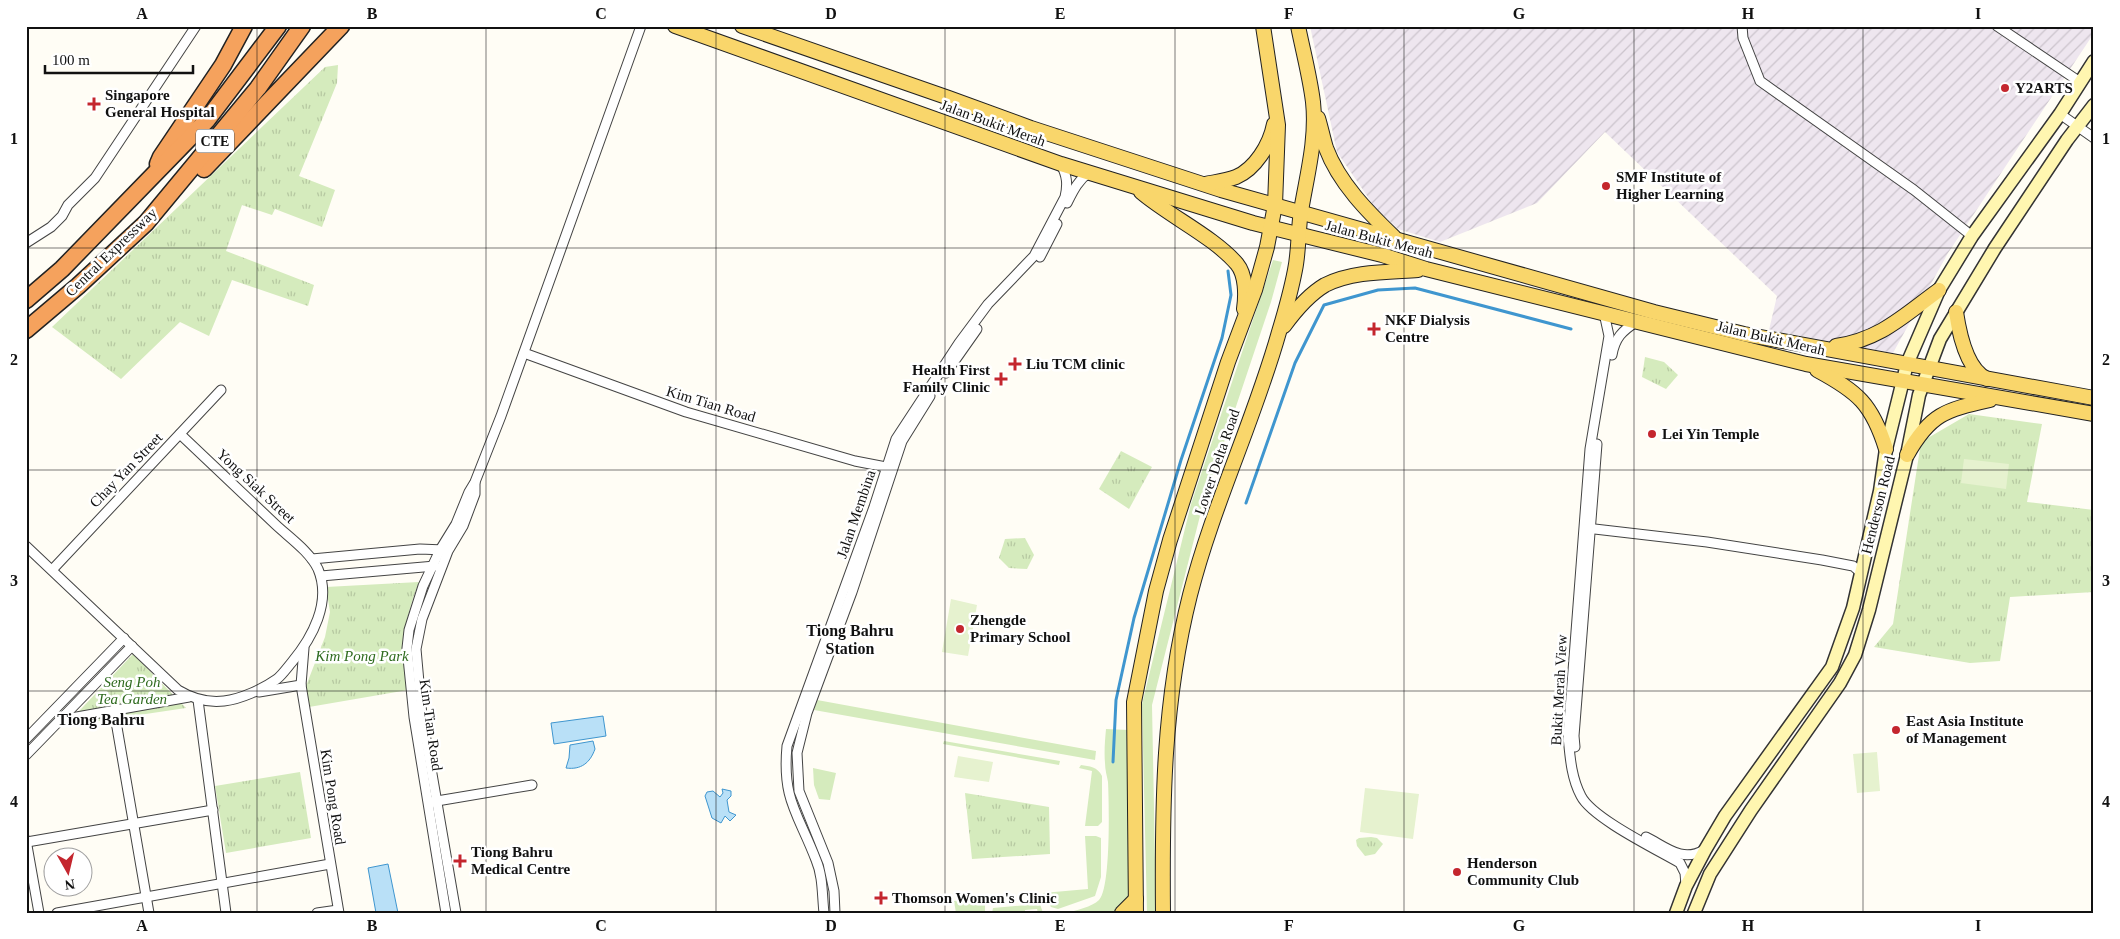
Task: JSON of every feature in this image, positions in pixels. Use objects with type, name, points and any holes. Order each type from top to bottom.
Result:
[{"type":"highway","points":[[157,173],[161,157],[223,65],[244,26]]},
{"type":"highway","name":"Central Expressway","points":[[26,300],[62,270],[207,120],[265,46],[278,26]]},
{"type":"highway","name":"Central Expressway","points":[[26,330],[78,286],[146,223],[227,127],[302,26]]},
{"type":"highway","points":[[146,223],[203,170],[342,26]]},
{"type":"main road","name":"Jalan Bukit Merah","points":[[675,26],[1061,164],[1271,228],[1382,255],[1426,269],[1806,364],[1998,399],[2094,414]]},
{"type":"main road","name":"Jalan Bukit Merah","points":[[742,26],[1031,128],[1204,184],[1698,324],[2094,398]]},
{"type":"main road","name":"Lower Delta Road","points":[[1136,906],[1134,702],[1156,591],[1170,540],[1243,319],[1255,290],[1275,205],[1278,125],[1264,26]]},
{"type":"main road","name":"Lower Delta Road","points":[[1165,911],[1162,814],[1168,718],[1176,650],[1207,541],[1279,333],[1295,269],[1301,212],[1310,164],[1314,103],[1298,26]]},
{"type":"main road","name":"Henderson Road","points":[[1676,913],[1686,886],[1704,850],[1750,779],[1824,682],[1832,667],[1853,608],[1880,491],[1886,449],[1907,364],[1939,290],[1972,236],[2060,114],[2094,61]]},
{"type":"main road","points":[[1314,103],[1327,149],[1339,174],[1374,218],[1396,238]]},
{"type":"main road","name":"Henderson Road","points":[[1694,913],[1710,874],[1751,810],[1840,683],[1862,638],[1907,455],[1921,385],[1940,339],[2001,240],[2077,127],[2094,105]]},
{"type":"main road","points":[[1204,184],[1236,177],[1255,163],[1264,150],[1273,129],[1276,108]]},
{"type":"main road","points":[[1136,187],[1157,205],[1218,247],[1237,264],[1244,286],[1243,319]]},
{"type":"main road","points":[[1279,333],[1299,306],[1325,285],[1362,275],[1426,269]]},
{"type":"main road","points":[[1825,348],[1854,344],[1870,337],[1910,314],[1939,290]]},
{"type":"main road","points":[[1956,312],[1964,350],[1980,376],[1989,379]]},
{"type":"main road","points":[[1806,364],[1852,390],[1862,400],[1880,430],[1886,449]]},
{"type":"main road","points":[[1907,455],[1920,433],[1941,416],[1964,406],[1998,399]]},
{"type":"main road","points":[[1122,913],[1136,906]]},
{"type":"street","name":"Kim Tian Road","points":[[456,913],[418,717],[407,648],[409,630],[423,586],[432,566],[458,535],[469,510],[475,494],[475,482],[524,353],[641,26]]},
{"type":"street","points":[[1742,26],[1743,38],[1760,81],[1914,190],[1972,236]]},
{"type":"street","points":[[1997,26],[2080,82]]},
{"type":"street","points":[[26,242],[51,227],[62,216],[68,205],[94,178],[195,27]]},
{"type":"street","points":[[2060,114],[2094,138]]},
{"type":"street","name":"Jalan Membina","points":[[890,468],[896,439],[907,419],[988,304],[1034,256],[1065,197],[1067,188],[1066,175],[1061,164]]},
{"type":"street","name":"Jalan Membina","points":[[824,913],[817,861],[789,797],[786,779],[787,746],[800,722],[874,507],[902,441],[932,393],[992,308],[1039,259],[1075,186],[1082,177],[1090,172]]},
{"type":"street","name":"Bukit Merah View","points":[[1604,313],[1609,336],[1590,449],[1574,736],[1575,758],[1580,782],[1591,801],[1642,834],[1684,856],[1698,854],[1704,850]]},
{"type":"street","name":"Bukit Merah View","points":[[1636,322],[1623,331],[1614,346],[1601,409],[1587,526],[1568,736],[1574,779],[1587,805],[1621,828],[1680,863],[1685,872],[1686,886]]},
{"type":"street","name":"Kim Tian Road","points":[[524,353],[686,412],[890,468]]},
{"type":"street","name":"Chay Yan Street","points":[[52,570],[221,390]]},
{"type":"street","name":"Yong Siak Street","points":[[180,434],[312,559],[321,576]]},
{"type":"street","points":[[1587,526],[1733,541],[1854,561],[1865,558]]},
{"type":"street","points":[[1587,526],[1799,556],[1853,566],[1859,571],[1860,576]]},
{"type":"street","points":[[26,546],[178,690],[194,698]]},
{"type":"street","points":[[312,559],[420,549],[444,550]]},
{"type":"street","name":"Kim Tian Road","points":[[418,717],[416,649],[418,636],[422,619],[442,566],[444,550]]},
{"type":"street","points":[[252,693],[277,679],[304,647],[316,625],[322,602],[321,576],[410,567],[442,566]]},
{"type":"street","points":[[410,567],[420,576],[423,586]]},
{"type":"street","points":[[26,739],[124,638]]},
{"type":"street","points":[[26,755],[132,646]]},
{"type":"street","name":"Kim Pong Road","points":[[304,647],[301,685],[338,911]]},
{"type":"street","points":[[59,720],[194,698],[227,701],[252,693],[301,685]]},
{"type":"street","points":[[194,698],[213,810],[226,913]]},
{"type":"street","points":[[114,710],[149,913]]},
{"type":"street","name":"Jalan Membina","points":[[800,722],[797,753],[799,791],[828,863],[834,891],[835,913]]},
{"type":"street","points":[[433,802],[532,785]]},
{"type":"street","name":"Kim Tian Road","points":[[433,802],[446,913]]},
{"type":"street","points":[[39,913],[26,841],[213,810]]},
{"type":"street","points":[[57,913],[330,864]]},
{"type":"street","points":[[318,913],[338,911]]},
{"type":"shaded area","points":[[1310,26],[2094,26],[2094,33],[1948,253],[1893,353],[1769,330],[1777,296],[1605,132],[1537,203],[1440,242],[1398,229],[1374,206],[1337,152]]},
{"type":"green space","points":[[338,65],[337,83],[299,176],[335,190],[322,227],[275,209],[272,215],[242,205],[226,251],[314,285],[308,306],[232,280],[209,336],[180,322],[121,379],[52,327],[325,67]]},
{"type":"green space","points":[[1273,260],[1282,262],[1271,302],[1202,508],[1152,705],[1156,913],[1147,913],[1142,704],[1191,504]]},
{"type":"green space","points":[[1645,357],[1664,362],[1678,375],[1666,389],[1642,377]]},
{"type":"green space","points":[[1969,414],[2042,424],[2027,502],[2094,510],[2094,592],[2010,597],[2000,661],[1970,663],[1874,647],[1893,624],[1921,442]]},
{"type":"green space","points":[[1121,451],[1152,467],[1129,509],[1099,489]]},
{"type":"green space","points":[[1964,459],[2009,464],[2006,489],[1961,483]]},
{"type":"green space","points":[[1025,538],[1034,555],[1027,569],[1009,568],[999,558],[1005,539]]},
{"type":"green space","name":"Kim Pong Park","points":[[419,582],[410,610],[405,635],[404,647],[408,690],[309,707],[306,686],[325,637],[330,612],[326,587]]},
{"type":"green space","name":"Zhengde Primary School","points":[[951,599],[977,605],[968,656],[942,652]]},
{"type":"green space","name":"Seng Poh Tea Garden","points":[[133,654],[186,708],[65,726]]},
{"type":"green space","points":[[817,700],[1096,751],[1095,760],[814,710]]},
{"type":"green space","points":[[1106,729],[1129,730],[1132,913],[1067,913],[1099,900],[1106,879],[1109,825],[1108,782],[1105,768]]},
{"type":"green space","points":[[944,741],[1060,761],[1059,765],[943,744]]},
{"type":"green space","points":[[1877,752],[1880,791],[1857,793],[1853,754]]},
{"type":"green space","points":[[958,756],[993,762],[989,782],[954,777]]},
{"type":"green space","points":[[1081,765],[1096,769],[1102,776],[1102,822],[1098,826],[1085,826],[1092,771],[1079,768]]},
{"type":"green space","points":[[813,768],[836,773],[830,800],[819,799],[814,785]]},
{"type":"green space","points":[[300,772],[311,838],[226,853],[215,786]]},
{"type":"green space","points":[[1365,788],[1419,794],[1413,839],[1360,832]]},
{"type":"green space","points":[[965,793],[1049,807],[1050,854],[972,859]]},
{"type":"green space","points":[[1085,836],[1101,838],[1101,877],[1095,896],[1058,909],[1051,907],[1043,893],[1088,889]]},
{"type":"green space","points":[[1371,837],[1377,838],[1383,844],[1375,854],[1365,856],[1357,846],[1356,840]]},
{"type":"green space","points":[[985,898],[985,913],[956,913],[954,901]]},
{"type":"green space","points":[[1040,904],[1043,913],[1038,913],[1037,909],[1025,910],[1025,913],[1018,913],[1017,911],[992,913],[993,908]]},
{"type":"water","points":[[603,716],[606,736],[554,744],[551,723]]},
{"type":"water","points":[[593,741],[595,749],[588,762],[580,767],[566,768],[570,745]]},
{"type":"water","points":[[722,789],[731,791],[731,796],[727,800],[729,812],[736,815],[730,821],[725,816],[721,823],[712,818],[705,796],[707,792],[713,791],[720,797],[723,793]]},
{"type":"water","points":[[388,864],[398,913],[376,913],[368,868]]},
{"type":"waterway","points":[[1113,762],[1116,700],[1134,618],[1181,460],[1222,338],[1231,295],[1228,271]]},
{"type":"waterway","points":[[1246,503],[1295,363],[1324,305],[1378,290],[1415,288],[1571,329]]},
{"type":"place","name":"Y2ARTS","points":[[2005,88]]},
{"type":"place","name":"Singapore General Hospital","points":[[94,104]]},
{"type":"place","name":"SMF Institute of Higher Learning","points":[[1606,186]]},
{"type":"place","name":"NKF Dialysis Centre","points":[[1374,329]]},
{"type":"place","name":"Liu TCM clinic","points":[[1015,364]]},
{"type":"place","name":"Health First Family Clinic","points":[[1001,379]]},
{"type":"place","name":"Lei Yin Temple","points":[[1652,434]]},
{"type":"place","name":"Zhengde Primary School","points":[[960,629]]},
{"type":"place","name":"East Asia Institute of Management","points":[[1896,730]]},
{"type":"place","name":"Tiong Bahru Medical Centre","points":[[460,861]]},
{"type":"place","name":"Henderson Community Club","points":[[1457,872]]},
{"type":"place","name":"Thomson Women's Clinic","points":[[881,898]]},
{"type":"district","name":"Tiong Bahru Station","points":[[850,639]]},
{"type":"district","name":"Tiong Bahru","points":[[101,719]]}]
